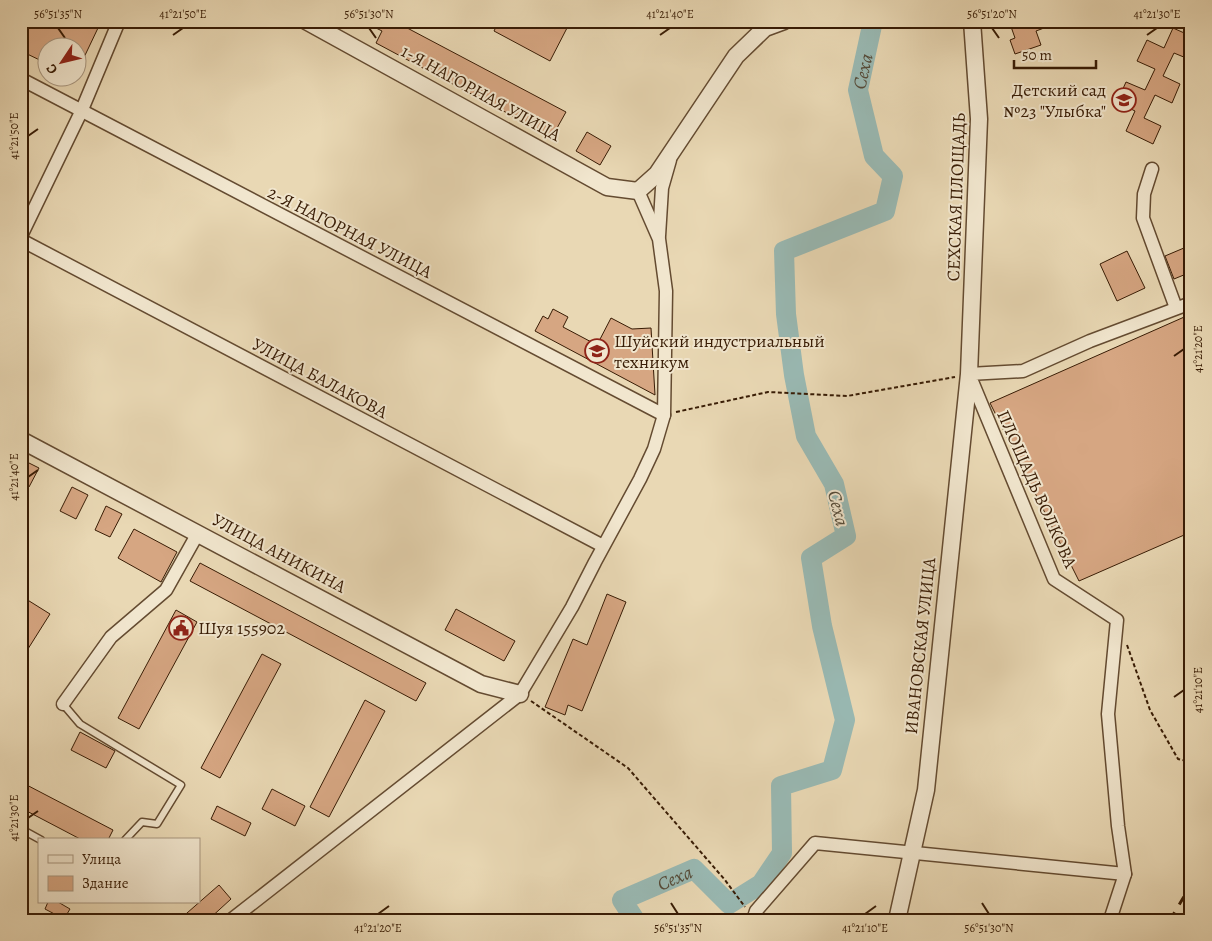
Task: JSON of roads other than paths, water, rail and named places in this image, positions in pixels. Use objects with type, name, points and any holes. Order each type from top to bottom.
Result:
[{"type":"street","points":[[21,236],[82,112],[119,21]]},
{"type":"street","name":"1-Я НАГОРНАЯ УЛИЦА","points":[[306,21],[608,187],[638,191]]},
{"type":"street","points":[[659,239],[638,191],[657,174],[736,56],[765,28],[784,21]]},
{"type":"street","name":"СЕХСКАЯ ПЛОЩАДЬ","points":[[969,374],[980,119],[972,21]]},
{"type":"street","name":"2-Я НАГОРНАЯ УЛИЦА","points":[[21,79],[664,415]]},
{"type":"street","points":[[231,920],[520,694],[572,607],[640,479],[654,448],[664,415],[666,291],[659,239],[662,188],[673,149]]},
{"type":"street","points":[[1152,169],[1144,194],[1143,218],[1176,308]]},
{"type":"street","name":"УЛИЦА БАЛАКОВА","points":[[21,240],[604,546]]},
{"type":"street","points":[[969,374],[1023,371],[1090,341],[1191,303]]},
{"type":"street","name":"ПЛОЩАДЬ ВОЛКОВА","points":[[969,374],[1054,579],[1117,620],[1108,714],[1118,826],[1125,874]]},
{"type":"street","name":"ИВАНОВСКАЯ УЛИЦА","points":[[897,920],[926,790],[969,374]]},
{"type":"street","name":"УЛИЦА АНИКИНА","points":[[21,440],[481,684],[520,694]]},
{"type":"street","points":[[63,704],[110,637],[166,590],[198,533]]},
{"type":"street","points":[[751,912],[815,843],[1125,874],[1110,920]]},
{"type":"lane","points":[[63,704],[80,724],[181,785],[156,824],[142,822],[127,838]]},
{"type":"lane","points":[[21,829],[38,838]]},
{"type":"waterway","name":"Сеха","points":[[635,920],[622,900],[694,869],[729,904],[761,884],[782,853],[781,786],[832,770],[845,720],[822,626],[811,558],[846,536],[834,484],[806,436],[794,375],[786,314],[784,251],[885,211],[893,176],[874,156],[858,90],[873,21]]},
{"type":"railway","points":[[1170,920],[1191,885]]},
{"type":"place","name":"Детский сад №23 \"Улыбка\"","points":[[1124,100]]},
{"type":"place","name":"Шуйский индустриальный техникум","points":[[597,351]]},
{"type":"place","name":"Шуя 155902","points":[[181,628]]}]
